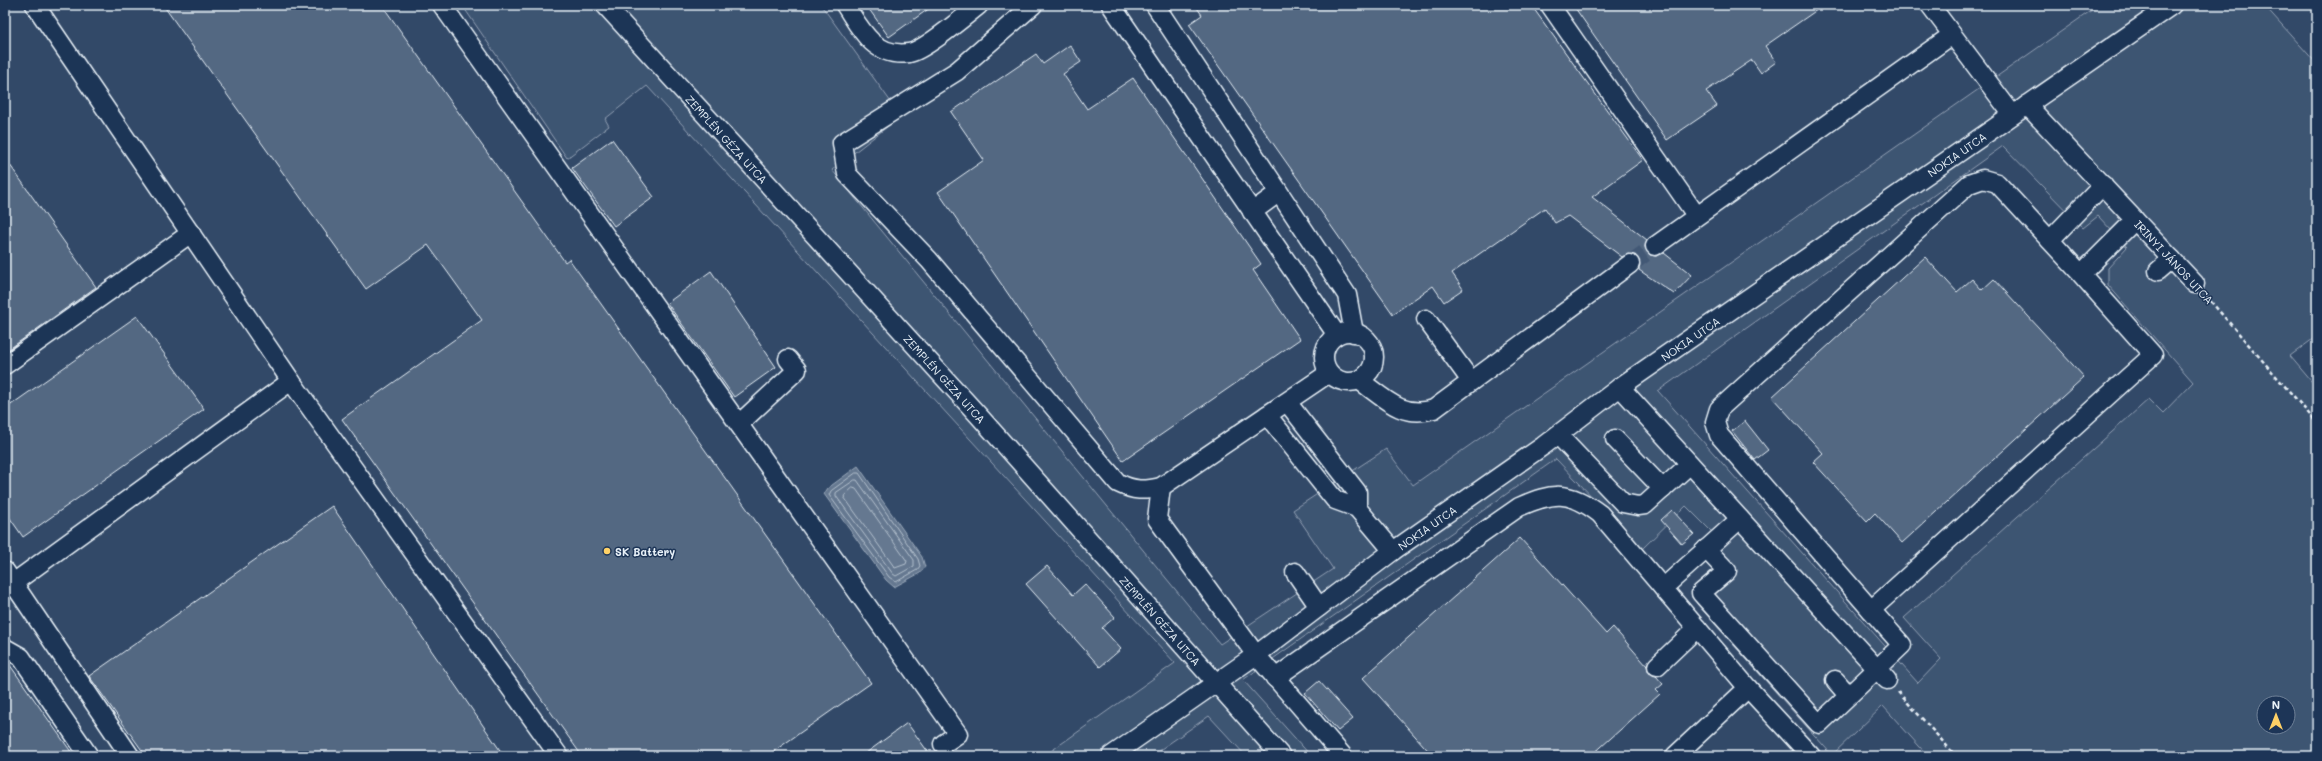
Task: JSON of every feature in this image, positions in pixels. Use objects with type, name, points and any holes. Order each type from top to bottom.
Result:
[{"type":"street","points":[[35,5],[290,381],[559,756]]},
{"type":"street","points":[[442,5],[958,734],[943,744]]},
{"type":"street","name":"ZEMPLÉN GÉZA UTCA","points":[[605,5],[968,405],[1281,756]]},
{"type":"street","points":[[845,5],[872,42],[884,50],[896,53],[910,53],[925,45],[979,5]]},
{"type":"street","points":[[1033,5],[957,71],[842,143],[847,174],[929,260],[1118,483],[1134,490],[1143,491],[1161,487],[1329,373]]},
{"type":"street","points":[[1111,5],[1252,212],[1346,334]]},
{"type":"street","points":[[1155,5],[1278,193],[1348,295],[1346,334]]},
{"type":"street","points":[[1550,5],[1696,215]]},
{"type":"street","name":"IRINYI JÁNOS UTCA","points":[[1930,5],[1952,36],[2020,110],[2103,185],[2195,284]]},
{"type":"street","name":"NOKIA UTCA","points":[[1216,682],[1256,655],[1393,551],[1558,435],[1620,387],[2172,5]]},
{"type":"street","points":[[1655,246],[1696,215],[1952,36]]},
{"type":"street","points":[[1706,549],[1732,576],[1701,593],[1819,724],[1848,695],[1882,674],[1902,645],[1870,610],[1719,435],[1715,422],[1719,409],[1969,184],[1983,178],[1997,183],[2153,355],[1870,610]]},
{"type":"street","points":[[2050,240],[2103,185]]},
{"type":"street","points":[[1252,212],[1278,193]]},
{"type":"street","points":[[2081,274],[2135,220]]},
{"type":"street","points":[[5,365],[191,233]]},
{"type":"street","points":[[2158,271],[2172,259]]},
{"type":"street","points":[[1359,380],[1401,410],[1423,412],[1434,409],[1630,264]]},
{"type":"street","points":[[1426,319],[1471,381]]},
{"type":"street","points":[[1346,334],[1368,340],[1374,355],[1371,370],[1359,380],[1344,382],[1329,373],[1325,365],[1325,352],[1330,340],[1346,334]]},
{"type":"street","points":[[739,424],[797,370],[788,359]]},
{"type":"street","points":[[130,756],[8,581],[290,381]]},
{"type":"street","points":[[1620,387],[1882,674]]},
{"type":"street","points":[[1287,402],[1357,492],[1357,508]]},
{"type":"street","points":[[1267,415],[1335,500],[1357,508],[1393,551]]},
{"type":"street","points":[[1558,435],[1623,503],[1638,506],[1645,505],[1690,464]]},
{"type":"street","points":[[1615,439],[1663,489]]},
{"type":"street","points":[[1161,487],[1158,519],[1256,655],[1343,756]]},
{"type":"street","points":[[1275,678],[1519,507],[1543,496],[1563,496],[1584,502],[1600,514],[1748,688],[1811,756]]},
{"type":"street","points":[[1663,588],[1740,519]]},
{"type":"street","points":[[1295,572],[1319,607]]},
{"type":"street","points":[[1657,666],[1697,628]]},
{"type":"street","points":[[5,648],[21,657],[89,756]]},
{"type":"street","points":[[1835,680],[1848,695]]},
{"type":"street","points":[[1111,756],[1216,682]]},
{"type":"street","points":[[1675,756],[1748,688]]},
{"type":"path","name":"IRINYI JÁNOS UTCA","points":[[2195,284],[2317,423]]},
{"type":"path","points":[[1882,674],[1956,756]]},
{"type":"shaded area","points":[[5,5],[462,5],[567,158],[609,126],[605,119],[647,86],[1175,664],[1044,756],[5,756]]},
{"type":"shaded area","points":[[462,5],[819,5],[824,9],[901,116],[832,170],[1220,644],[1333,569],[1293,510],[1386,449],[1413,485],[2099,5],[2264,5],[2317,64],[2317,336],[2290,356],[2317,388],[2317,756],[1928,756],[1883,706],[1832,755],[1697,604],[1697,589],[1719,571],[1713,533],[1686,506],[1642,549],[1556,459],[1243,680],[1311,756],[1246,756],[1209,716],[1151,756],[1044,756],[1175,663],[647,86],[605,119],[609,126],[567,158]],"holes":[[[2003,146],[2083,228],[2098,216],[2127,247],[2108,268],[2108,285],[2193,382],[2163,413],[2149,399],[1904,618],[1941,659],[1918,683],[1658,391]]]},
{"type":"shaded area","points":[[819,5],[2099,5],[1413,485],[1386,449],[1293,510],[1333,569],[1220,645],[831,170],[901,116],[824,9]]},
{"type":"shaded area","points":[[2264,5],[2317,5],[2317,64]]},
{"type":"shaded area","points":[[2003,146],[2083,228],[2098,215],[2128,247],[2108,268],[2108,285],[2193,382],[2163,414],[2149,399],[1905,618],[1941,660],[1918,683],[1658,391]]},
{"type":"shaded area","points":[[2317,336],[2317,388],[2289,356]]},
{"type":"shaded area","points":[[1556,459],[1642,549],[1686,506],[1713,534],[1719,571],[1832,754],[1883,706],[1928,756],[1311,756],[1243,681]]},
{"type":"shaded area","points":[[1209,716],[1246,756],[1151,756]]},
{"type":"water","points":[[858,466],[922,557],[925,567],[920,573],[894,587],[886,580],[824,494],[828,488]]},
{"type":"building","name":"SK Battery","points":[[163,5],[382,5],[565,262],[569,259],[871,683],[767,756],[582,756],[342,419],[482,320],[428,245],[366,289]]},
{"type":"building","points":[[866,5],[934,5],[889,37]]},
{"type":"building","points":[[1195,5],[1531,5],[1643,160],[1592,197],[1647,240],[1645,247],[1650,255],[1656,256],[1664,253],[1692,275],[1674,294],[1639,270],[1640,262],[1635,255],[1628,254],[1622,257],[1568,216],[1555,223],[1545,208],[1452,273],[1463,289],[1444,302],[1433,286],[1393,314],[1189,24],[1202,15]]},
{"type":"building","points":[[1573,5],[1824,5],[1765,46],[1776,62],[1761,73],[1752,60],[1706,91],[1717,106],[1667,140]]},
{"type":"building","points":[[1070,45],[1081,62],[1063,74],[1087,109],[1133,78],[1261,264],[1253,270],[1300,339],[1123,461],[938,192],[984,160],[951,112],[1036,54],[1043,64]]},
{"type":"building","points":[[612,139],[654,197],[614,226],[572,168]]},
{"type":"building","points":[[5,158],[96,287],[5,352]]},
{"type":"building","points":[[1925,257],[1957,292],[1972,279],[1982,290],[1994,279],[2084,377],[1902,543],[1875,513],[1867,521],[1813,462],[1823,453],[1772,397]]},
{"type":"building","points":[[711,271],[776,367],[734,397],[667,303]]},
{"type":"building","points":[[137,316],[204,409],[23,537],[5,511],[5,409]]},
{"type":"building","points":[[1745,421],[1768,450],[1755,460],[1732,431]]},
{"type":"building","points":[[332,506],[504,756],[146,756],[89,676]]},
{"type":"building","points":[[1672,510],[1694,534],[1682,544],[1661,520]]},
{"type":"building","points":[[1520,538],[1606,634],[1613,627],[1647,666],[1649,673],[1656,676],[1663,684],[1656,690],[1660,694],[1591,756],[1433,756],[1363,678]]},
{"type":"building","points":[[1047,566],[1073,595],[1085,584],[1115,617],[1102,628],[1121,649],[1100,667],[1026,584]]},
{"type":"building","points":[[5,660],[7,661],[74,756],[5,756]]},
{"type":"building","points":[[1319,681],[1353,719],[1338,731],[1305,693]]},
{"type":"building","points":[[907,723],[931,756],[862,756]]},
{"type":"tunnel","points":[[1630,264],[1655,246]]},
{"type":"place","name":"SK Battery","points":[[607,551]]}]
